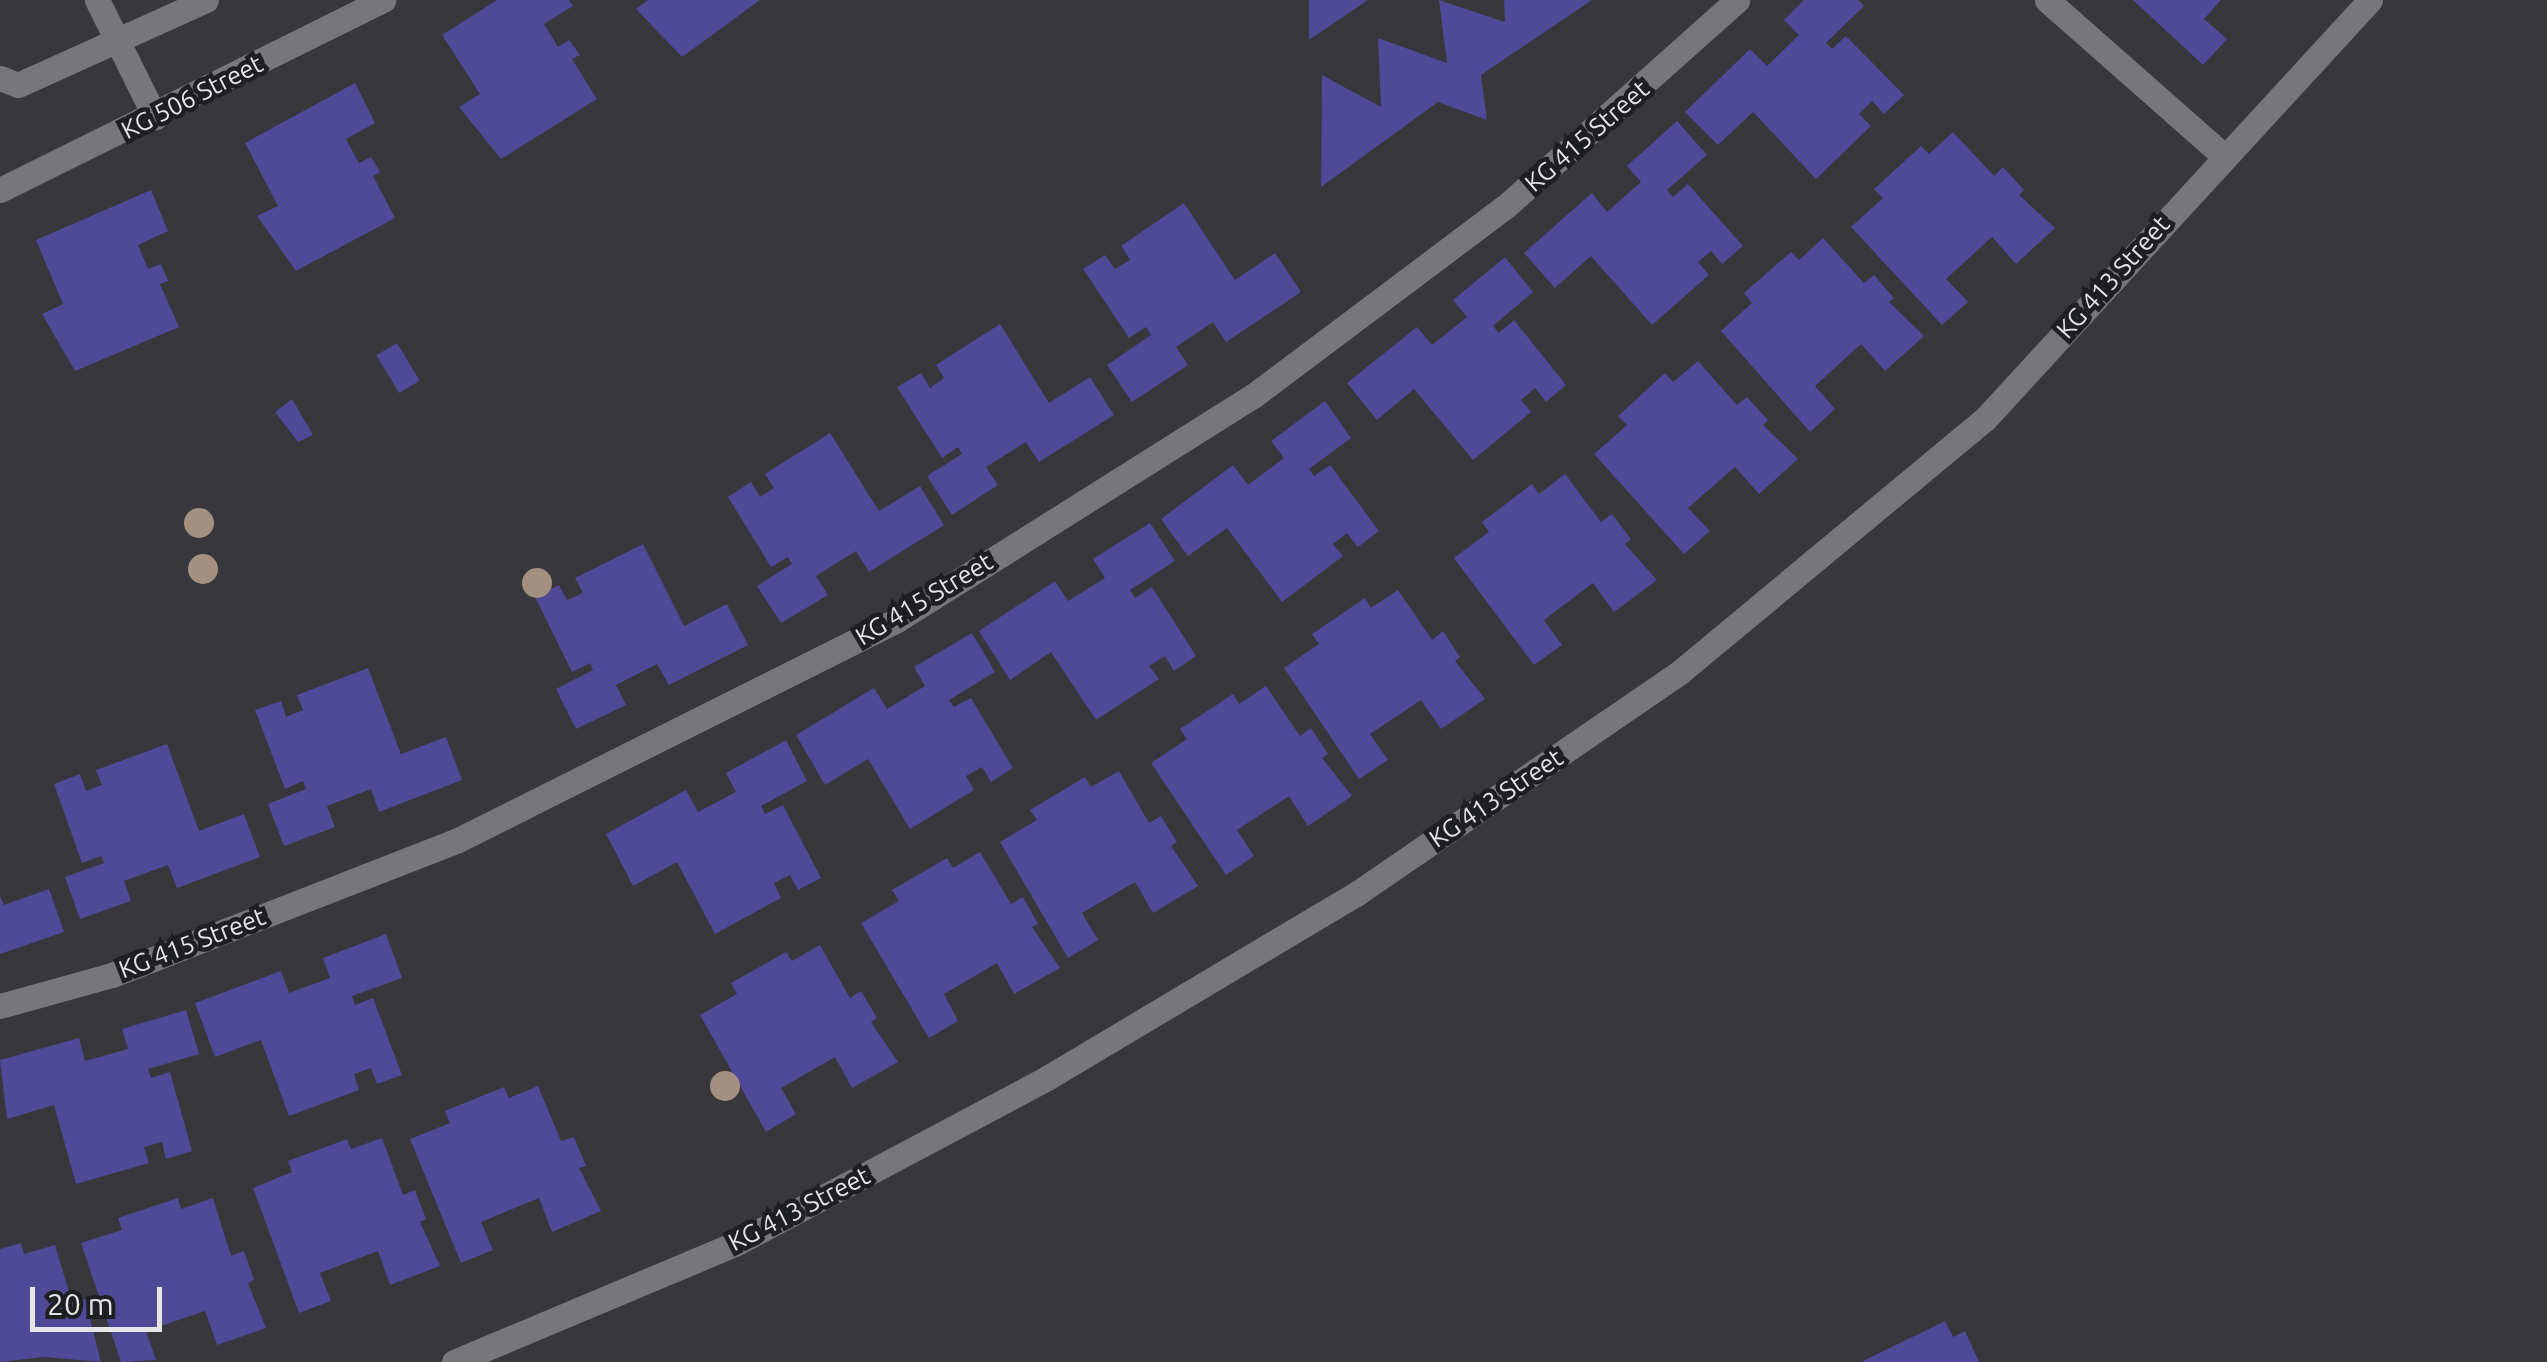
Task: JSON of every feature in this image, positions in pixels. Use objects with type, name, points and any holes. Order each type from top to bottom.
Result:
[{"type":"street","points":[[96,0],[155,117]]},
{"type":"street","points":[[0,78],[18,85],[206,0]]},
{"type":"street","name":"KG 506 Street","points":[[0,190],[155,117],[383,0]]},
{"type":"street","name":"KG 415 Street","points":[[0,1006],[112,975],[458,840],[897,620],[1252,396],[1505,207],[1737,0]]},
{"type":"street","points":[[2047,0],[2224,156]]},
{"type":"street","name":"KG 413 Street","points":[[454,1362],[736,1244],[1047,1078],[1356,894],[1680,672],[1985,418],[2370,0]]},
{"type":"building","points":[[497,0],[569,0],[573,6],[544,24],[558,47],[569,40],[580,55],[572,59],[597,99],[501,159],[459,107],[480,94],[442,35]]},
{"type":"building","points":[[648,0],[760,0],[682,57],[636,9]]},
{"type":"building","points":[[1309,0],[1368,0],[1309,40]]},
{"type":"building","points":[[1439,0],[1505,22],[1504,0],[1592,0],[1481,75],[1487,120],[1438,102],[1321,187],[1322,75],[1381,107],[1378,38],[1447,63]]},
{"type":"building","points":[[1804,0],[1858,0],[1864,6],[1826,43],[1832,49],[1846,36],[1904,95],[1884,114],[1872,101],[1859,114],[1871,126],[1816,179],[1753,112],[1718,145],[1685,112],[1750,49],[1767,66],[1799,35],[1784,20]]},
{"type":"building","points":[[2133,0],[2221,0],[2204,19],[2227,39],[2203,65]]},
{"type":"building","points":[[355,83],[375,123],[346,139],[359,163],[371,157],[380,172],[373,176],[395,218],[296,271],[257,216],[278,206],[245,143]]},
{"type":"building","points":[[1677,121],[1707,155],[1667,190],[1673,197],[1688,184],[1743,246],[1722,264],[1711,251],[1698,262],[1709,275],[1652,325],[1591,256],[1555,288],[1524,253],[1592,193],[1607,212],[1641,182],[1627,166]]},
{"type":"building","points":[[1953,132],[1994,176],[2003,167],[2024,190],[2019,195],[2055,228],[2016,264],[1992,237],[1946,279],[1968,302],[1942,325],[1851,227],[1883,198],[1874,189],[1921,146],[1929,154]]},
{"type":"building","points":[[151,190],[168,231],[138,245],[148,269],[161,264],[168,281],[160,284],[179,327],[75,371],[42,314],[63,304],[36,240]]},
{"type":"building","points":[[1184,203],[1235,280],[1275,253],[1301,292],[1226,342],[1213,322],[1176,347],[1188,365],[1132,402],[1107,365],[1151,335],[1146,327],[1129,338],[1083,269],[1105,255],[1115,269],[1130,260],[1121,246]]},
{"type":"building","points":[[1823,238],[1864,283],[1874,275],[1894,298],[1889,302],[1924,336],[1885,371],[1861,344],[1815,386],[1835,409],[1810,432],[1721,331],[1752,303],[1744,293],[1791,252],[1799,260]]},
{"type":"building","points":[[1505,257],[1533,292],[1493,326],[1499,333],[1514,320],[1566,385],[1546,402],[1535,388],[1521,400],[1531,412],[1473,460],[1414,389],[1377,420],[1347,383],[1417,327],[1432,345],[1467,317],[1453,300]]},
{"type":"building","points":[[1000,324],[1049,403],[1090,377],[1114,415],[1039,462],[1026,442],[986,467],[998,485],[952,515],[927,476],[962,454],[958,447],[942,458],[897,387],[921,373],[930,388],[944,378],[936,365]]},
{"type":"building","points":[[397,343],[420,381],[399,393],[376,355]]},
{"type":"building","points":[[1698,361],[1737,405],[1747,397],[1768,420],[1763,425],[1798,459],[1759,494],[1735,467],[1688,508],[1710,531],[1684,554],[1594,454],[1627,425],[1618,416],[1665,373],[1673,382]]},
{"type":"building","points":[[292,399],[313,435],[298,442],[275,412]]},
{"type":"building","points":[[1325,401],[1351,438],[1309,469],[1314,476],[1330,465],[1379,531],[1358,547],[1347,533],[1333,544],[1343,556],[1282,602],[1227,528],[1188,556],[1161,519],[1233,465],[1248,485],[1284,458],[1271,441]]},
{"type":"building","points":[[830,433],[879,511],[920,486],[944,525],[869,572],[856,551],[816,576],[828,595],[781,623],[757,586],[792,564],[788,557],[771,567],[728,497],[751,482],[760,497],[774,488],[765,474]]},
{"type":"building","points":[[1565,474],[1601,522],[1612,514],[1631,539],[1625,544],[1657,580],[1614,612],[1593,583],[1544,620],[1562,645],[1534,665],[1454,558],[1489,532],[1482,522],[1532,484],[1539,494]]},
{"type":"building","points":[[1150,523],[1175,561],[1130,590],[1135,598],[1152,587],[1196,656],[1174,671],[1165,656],[1149,666],[1159,679],[1096,720],[1051,652],[1010,680],[979,631],[1055,581],[1068,601],[1105,578],[1093,559]]},
{"type":"building","points":[[643,544],[684,626],[727,604],[748,645],[669,685],[657,664],[616,685],[626,705],[576,729],[556,689],[593,670],[590,663],[572,672],[535,597],[559,585],[567,600],[583,593],[575,578]]},
{"type":"building","points":[[1398,590],[1432,640],[1443,631],[1460,657],[1455,661],[1485,699],[1441,729],[1421,700],[1370,734],[1388,760],[1359,779],[1284,668],[1319,644],[1312,634],[1365,598],[1371,608]]},
{"type":"building","points":[[972,633],[995,672],[949,700],[954,707],[971,698],[1013,768],[991,782],[982,767],[966,776],[974,790],[910,829],[868,759],[825,785],[796,735],[874,688],[887,709],[925,686],[914,667]]},
{"type":"building","points":[[368,668],[401,754],[446,737],[462,780],[379,812],[371,789],[327,806],[335,827],[284,846],[268,804],[306,789],[303,781],[285,789],[255,710],[281,701],[286,717],[303,710],[297,695]]},
{"type":"building","points":[[1266,686],[1300,736],[1311,728],[1328,754],[1322,758],[1352,796],[1308,826],[1289,796],[1237,830],[1254,856],[1226,875],[1151,763],[1187,739],[1180,729],[1233,694],[1239,704]]},
{"type":"building","points":[[786,740],[807,781],[761,806],[765,814],[783,805],[821,878],[798,890],[790,875],[774,883],[781,898],[715,934],[677,862],[633,886],[606,834],[686,790],[698,812],[736,792],[726,773]]},
{"type":"building","points":[[167,744],[199,831],[244,814],[260,857],[177,888],[168,865],[124,881],[131,901],[80,919],[65,877],[104,863],[101,856],[82,863],[54,784],[80,774],[86,791],[102,785],[96,770]]},
{"type":"building","points":[[1119,771],[1149,823],[1161,816],[1177,842],[1171,846],[1198,886],[1153,913],[1135,882],[1082,913],[1098,940],[1068,958],[1000,842],[1037,820],[1030,810],[1085,777],[1091,787]]},
{"type":"building","points":[[980,852],[1011,904],[1023,897],[1038,924],[1032,927],[1060,968],[1014,994],[997,963],[944,994],[958,1021],[929,1038],[861,923],[899,901],[892,890],[947,858],[953,868]]},
{"type":"building","points":[[49,889],[64,932],[0,954],[0,896],[4,905]]},
{"type":"building","points":[[386,934],[402,978],[352,996],[355,1005],[373,998],[402,1075],[377,1084],[371,1068],[354,1074],[359,1090],[289,1116],[261,1040],[215,1057],[195,1003],[281,971],[289,993],[330,978],[323,958]]},
{"type":"building","points":[[820,945],[850,998],[861,991],[877,1018],[871,1022],[898,1062],[852,1088],[835,1057],[781,1088],[796,1114],[766,1132],[700,1015],[737,994],[731,983],[786,952],[792,961]]},
{"type":"building","points":[[186,1010],[199,1054],[148,1069],[151,1078],[170,1072],[192,1151],[166,1159],[162,1142],[144,1147],[149,1163],[76,1184],[54,1105],[7,1119],[0,1060],[79,1038],[85,1061],[128,1049],[122,1029]]},
{"type":"building","points":[[538,1086],[561,1141],[574,1137],[586,1166],[579,1168],[601,1211],[552,1232],[539,1198],[481,1222],[493,1250],[461,1263],[410,1139],[450,1123],[445,1111],[504,1087],[509,1098]]},
{"type":"building","points":[[382,1138],[403,1195],[415,1190],[426,1219],[420,1222],[440,1266],[390,1285],[378,1251],[320,1273],[331,1301],[299,1313],[253,1188],[292,1172],[288,1161],[347,1139],[351,1149]]},
{"type":"building","points":[[178,1198],[181,1209],[213,1198],[231,1256],[244,1251],[254,1280],[248,1283],[266,1328],[217,1345],[205,1311],[146,1331],[156,1360],[121,1362],[81,1243],[122,1230],[118,1218]]},
{"type":"building","points":[[21,1243],[24,1254],[55,1245],[72,1302],[85,1299],[101,1362],[44,1357],[0,1362],[0,1249]]},
{"type":"building","points":[[1945,1321],[1953,1337],[1965,1331],[1979,1362],[1861,1362]]}]
